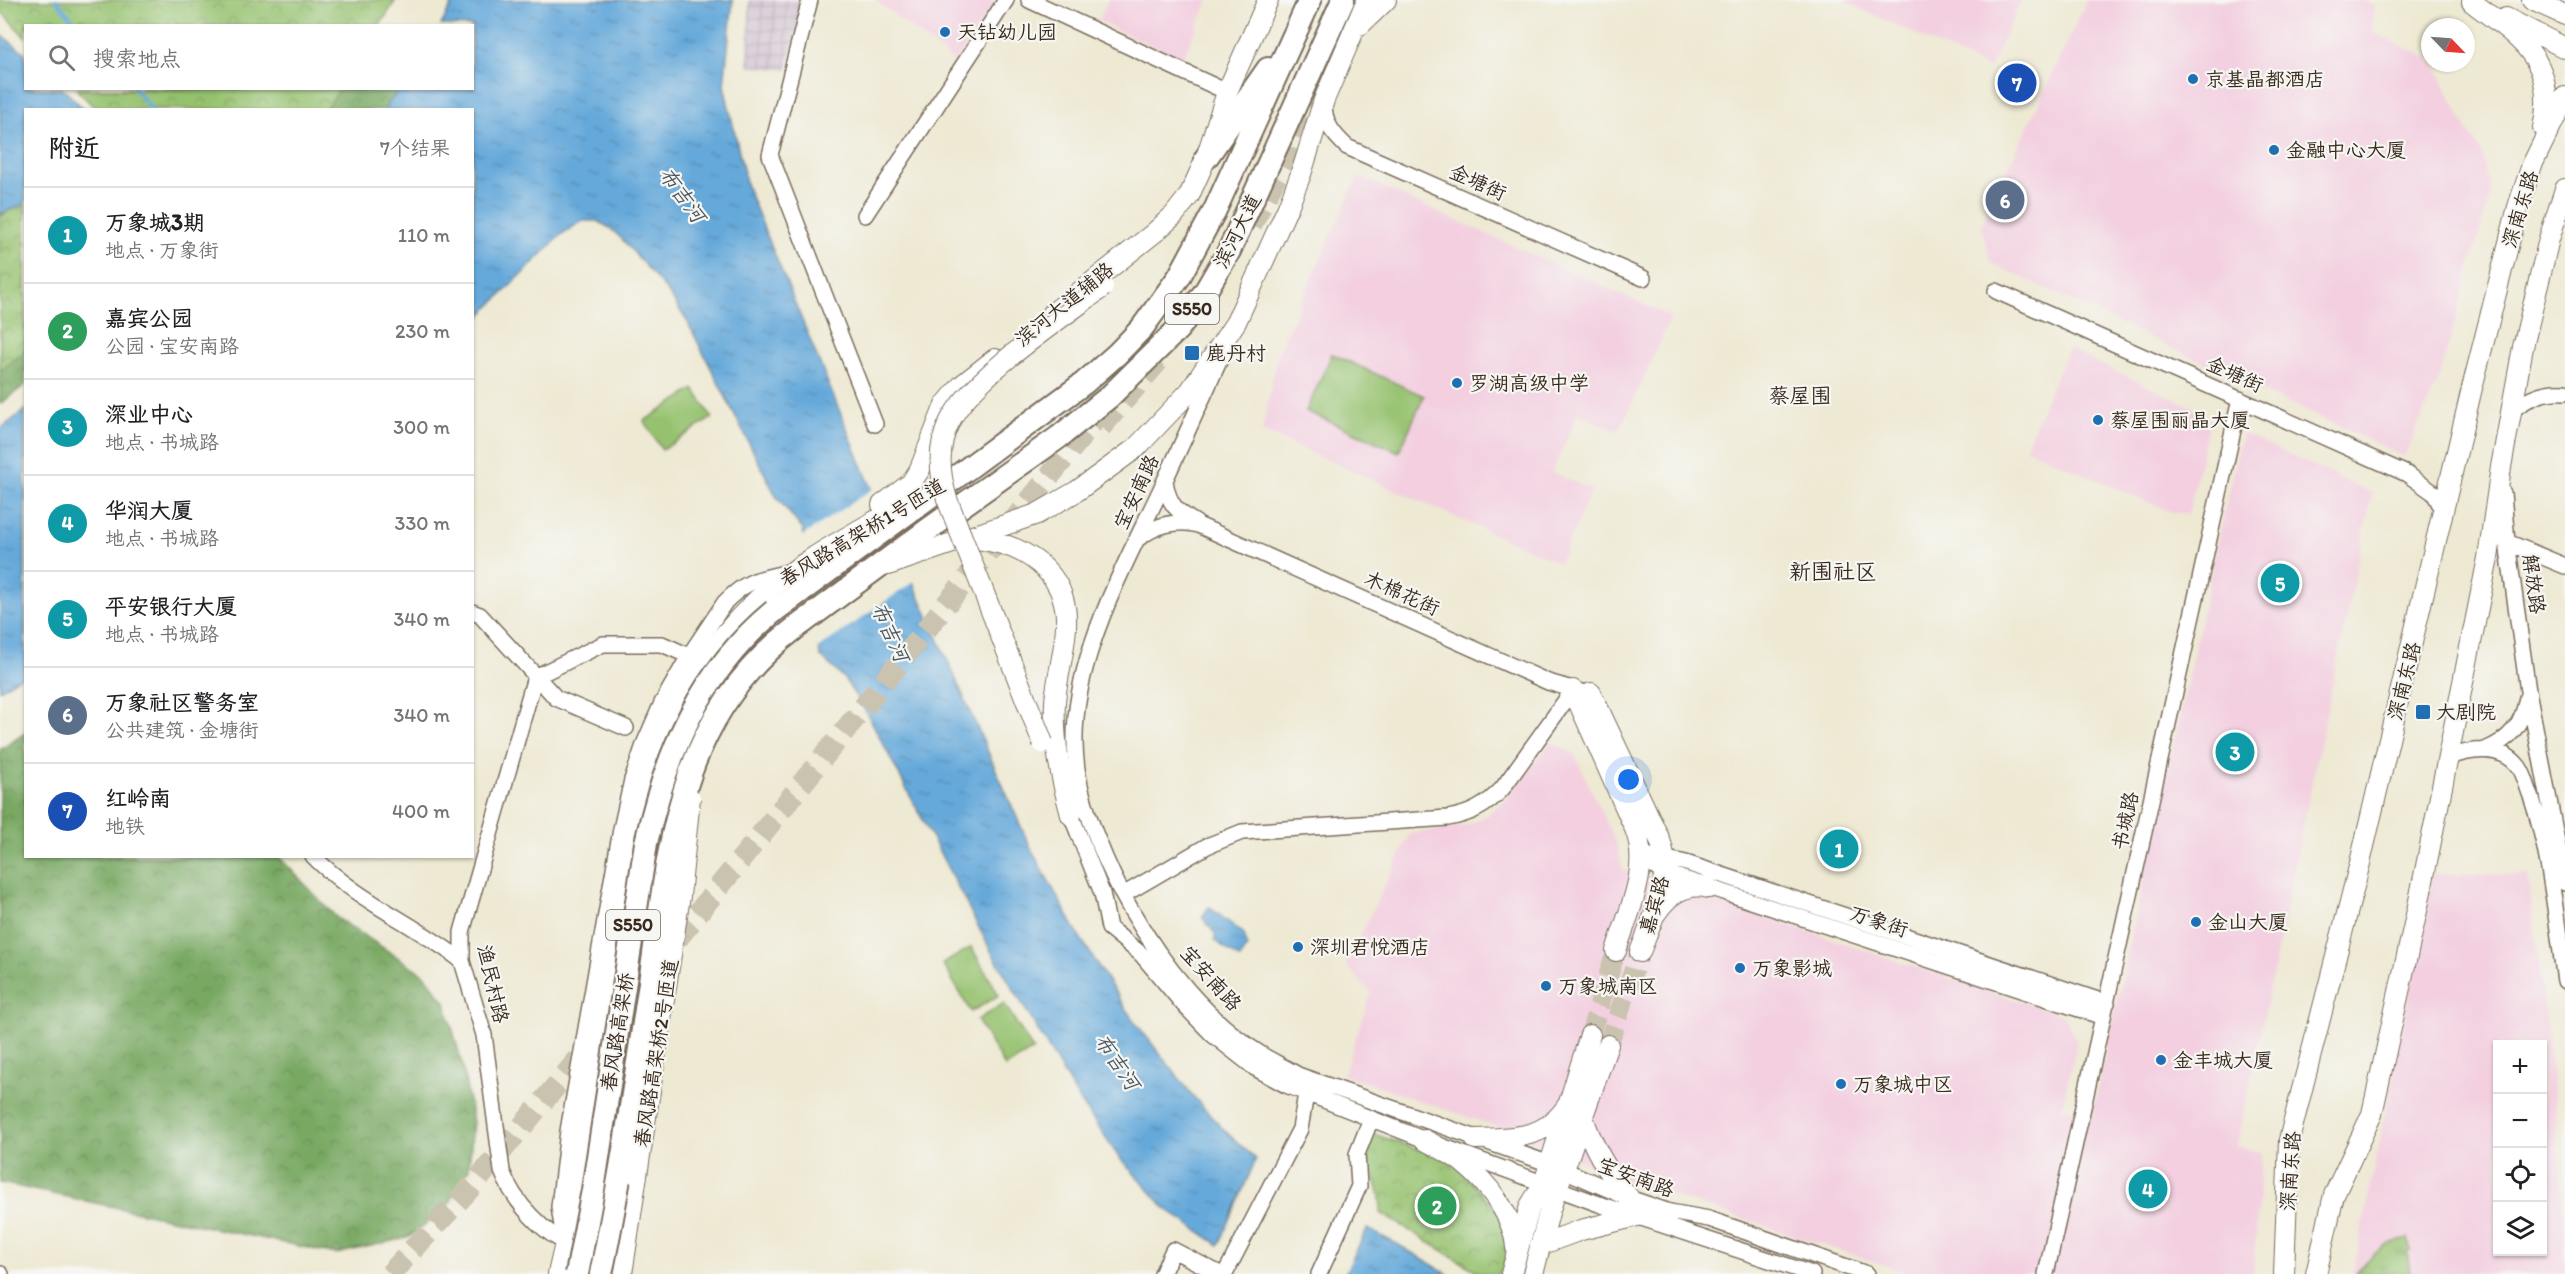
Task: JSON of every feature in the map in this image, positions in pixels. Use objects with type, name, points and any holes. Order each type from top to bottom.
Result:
[{"type":"highway","name":"滨河大道","points":[[933,538],[1109,397],[1178,329],[1205,292],[1229,252],[1343,0]]},
{"type":"highway","name":"滨河大道","points":[[915,494],[969,468],[1084,383],[1117,354],[1161,304],[1195,249],[1215,210],[1308,2]]},
{"type":"highway","points":[[1206,158],[1294,34]]},
{"type":"highway","name":"春风路高架桥","points":[[578,1274],[646,843],[657,793],[676,744],[706,687],[742,640],[915,494]]},
{"type":"highway","name":"春风路高架桥","points":[[601,1274],[627,1130],[672,837],[690,772],[704,740],[727,697],[761,656],[877,569],[933,538]]},
{"type":"main road","name":"滨河大道辅路","points":[[798,567],[915,494],[938,417],[953,394],[1174,215],[1189,196],[1206,158],[1227,92],[1268,0]]},
{"type":"main road","points":[[933,538],[1037,514],[1105,473],[1136,448],[1190,391],[1236,322],[1301,174],[1324,100],[1366,0]]},
{"type":"main road","points":[[1348,42],[1360,26],[1386,0]]},
{"type":"main road","points":[[2532,0],[2565,15]]},
{"type":"main road","points":[[2470,1],[2565,48]]},
{"type":"main road","points":[[2470,1],[2520,39],[2532,52],[2545,79],[2547,107],[2532,165]]},
{"type":"main road","name":"深南东路","points":[[2284,1274],[2289,1140],[2360,863],[2472,387],[2518,207],[2532,165],[2565,97]]},
{"type":"main road","points":[[1071,815],[947,499],[942,481],[942,444],[948,424],[968,394],[1156,244],[1176,219],[1189,196]]},
{"type":"main road","name":"深南东路","points":[[2316,1274],[2334,1195],[2372,1114],[2418,906],[2488,558],[2500,467],[2531,307],[2563,198]]},
{"type":"main road","points":[[933,538],[969,539],[1001,544],[1027,554],[1041,564],[1058,585],[1065,604],[1066,624],[1056,688],[1055,728],[1060,768],[1071,815]]},
{"type":"main road","name":"春风路高架桥1号匝道","points":[[558,1274],[566,1243],[616,925],[642,789],[668,724],[693,680],[708,642],[798,567]]},
{"type":"main road","points":[[1582,692],[1651,859]]},
{"type":"main road","name":"嘉宾路","points":[[1582,692],[1659,838],[1616,951]]},
{"type":"main road","name":"春风路高架桥2号匝道","points":[[623,1267],[680,896],[690,796],[704,740]]},
{"type":"main road","name":"嘉宾路","points":[[1640,952],[1648,932],[1651,859]]},
{"type":"main road","points":[[1648,932],[1661,906],[1673,894],[1693,886],[1709,888]]},
{"type":"main road","points":[[1533,1274],[1554,1177],[1576,1110],[1590,1035]]},
{"type":"main road","points":[[1476,1139],[1511,1139],[1531,1134],[1576,1110],[1608,1045]]},
{"type":"main road","points":[[1540,1245],[1601,1224],[1633,1207],[1595,1150],[1576,1110]]},
{"type":"main road","points":[[1425,1140],[1457,1159],[1479,1178],[1506,1214],[1515,1235],[1516,1252]]},
{"type":"main road","points":[[1511,1274],[1530,1206],[1554,1177]]},
{"type":"street","points":[[810,0],[770,154],[875,424]]},
{"type":"street","points":[[865,215],[1006,0]]},
{"type":"street","points":[[1029,0],[1227,92]]},
{"type":"street","name":"金塘街","points":[[1324,100],[1324,114],[1335,136],[1358,153],[1643,278]]},
{"type":"street","name":"金塘街","points":[[1996,291],[2417,479],[2434,493],[2444,512]]},
{"type":"street","name":"宝安南路","points":[[1236,322],[1100,623],[1090,652],[1082,682],[1075,745],[1077,770],[1088,812],[1123,895],[1137,920],[1182,981],[1221,1023],[1263,1055],[1314,1082],[1476,1139],[1554,1177]]},
{"type":"street","points":[[2510,412],[2528,398],[2547,393],[2565,392]]},
{"type":"street","name":"书城路","points":[[2048,1274],[2240,399]]},
{"type":"street","name":"解放路","points":[[2500,467],[2507,542],[2528,691],[2565,883]]},
{"type":"street","name":"木棉花街","points":[[1165,480],[1166,491],[1174,508],[1198,525]]},
{"type":"street","name":"木棉花街","points":[[1138,539],[1155,527],[1182,521],[1198,525],[1548,682],[1582,692]]},
{"type":"street","points":[[2507,542],[2565,566]]},
{"type":"street","points":[[474,613],[480,615],[556,698],[626,728]]},
{"type":"street","points":[[566,1243],[560,1224],[559,1207],[568,1131],[626,802],[638,761],[662,703],[689,656],[708,642]]},
{"type":"street","points":[[535,677],[603,644],[662,644],[689,656]]},
{"type":"street","name":"渔民村路","points":[[535,677],[465,917],[461,946],[462,961],[484,1035],[502,1171],[511,1190],[538,1221],[566,1243],[623,1267]]},
{"type":"street","points":[[2447,758],[2458,753],[2485,750],[2514,732],[2521,722],[2528,691]]},
{"type":"street","points":[[1123,895],[1207,846],[1242,832],[1448,818],[1473,812],[1493,799],[1582,692]]},
{"type":"street","points":[[2485,750],[2503,754],[2518,767],[2533,803],[2543,842],[2565,981]]},
{"type":"street","name":"宝安南路","points":[[1071,815],[1102,893],[1109,928],[1141,954],[1183,1004],[1236,1054],[1269,1077],[1306,1094],[1425,1140],[1554,1177],[1812,1274]]},
{"type":"street","points":[[316,858],[327,871],[369,902],[438,941],[462,961]]},
{"type":"street","name":"万象街","points":[[1651,859],[2105,1010]]},
{"type":"street","name":"万象街","points":[[1651,859],[1709,888],[2105,1010]]},
{"type":"street","points":[[1225,1274],[1300,1129],[1306,1094]]},
{"type":"street","points":[[1319,1274],[1359,1186],[1357,1154],[1371,1119]]},
{"type":"street","name":"宝安南路","points":[[1633,1207],[1709,1219],[1867,1274]]},
{"type":"street","points":[[1162,1274],[1173,1250],[1220,1274]]},
{"type":"street","name":"书城路","points":[[2040,1274],[2052,1252]]},
{"type":"shaded area","points":[[749,0],[804,0],[787,70],[748,66]]},
{"type":"shaded area","name":"天钻幼儿园","points":[[875,0],[996,0],[955,62]]},
{"type":"shaded area","points":[[1108,0],[1209,0],[1182,59],[1098,21]]},
{"type":"shaded area","points":[[1842,0],[2021,0],[1989,69]]},
{"type":"shaded area","points":[[2087,0],[2363,0],[2375,6],[2372,32],[2421,55],[2421,72],[2438,72],[2465,126],[2482,152],[2490,195],[2439,379],[2404,457],[1991,263],[1981,226]]},
{"type":"shaded area","name":"罗湖高级中学","points":[[1358,176],[1671,317],[1619,432],[1578,414],[1552,472],[1592,490],[1559,563],[1262,431],[1278,352]]},
{"type":"shaded area","points":[[2068,349],[2192,407],[2208,427],[2188,515],[2168,511],[2025,448]]},
{"type":"shaded area","points":[[2242,433],[2372,493],[2237,1146],[2262,1152],[2253,1274],[1911,1274],[1637,1184],[1495,1126],[1343,1075],[1371,993],[1346,965],[1410,834],[1467,825],[1485,817],[1505,800],[1551,742],[1574,753],[1617,845],[1623,870],[2064,1016],[2077,1042],[2062,1108],[2092,1114]]},
{"type":"shaded area","points":[[2433,874],[2528,875],[2551,1067],[2565,1229],[2565,1274],[2353,1274]]},
{"type":"green space","points":[[0,0],[396,0],[381,24],[24,24],[24,36],[0,10]]},
{"type":"green space","points":[[77,90],[339,90],[325,108],[95,108]]},
{"type":"green space","points":[[102,90],[398,90],[385,108],[116,108]]},
{"type":"green space","points":[[24,200],[24,386],[0,404],[0,215]]},
{"type":"green space","points":[[24,201],[24,352],[0,371],[0,217]]},
{"type":"green space","points":[[1332,354],[1424,396],[1399,452],[1306,411]]},
{"type":"green space","points":[[694,389],[712,418],[662,450],[644,421]]},
{"type":"green space","points":[[24,734],[24,858],[280,858],[337,918],[425,975],[445,1002],[462,1063],[473,1122],[469,1169],[448,1206],[410,1237],[336,1254],[0,1183],[0,750]]},
{"type":"green space","points":[[971,947],[999,995],[971,1012],[943,964]]},
{"type":"green space","points":[[1004,1003],[1033,1050],[1005,1067],[977,1020]]},
{"type":"green space","points":[[1374,1134],[1443,1158],[1456,1166],[1501,1214],[1511,1250],[1499,1274],[1481,1274],[1381,1213],[1380,1196],[1367,1154],[1369,1139]]},
{"type":"green space","points":[[2408,1238],[2410,1273],[2356,1274],[2378,1251]]},
{"type":"water","name":"布吉河","points":[[454,0],[733,0],[724,85],[747,187],[868,480],[1030,847],[1078,934],[1131,1017],[1193,1096],[1224,1130],[1256,1159],[1219,1245],[1166,1209],[1118,1156],[1077,1096],[992,953],[867,713],[843,677],[820,656],[803,530],[776,496],[687,321],[668,292],[610,228],[597,221],[582,221],[562,234],[474,322],[474,108],[385,108],[398,90],[474,90],[474,24],[442,24]]},
{"type":"water","points":[[0,34],[24,52],[24,90],[64,90],[83,108],[24,108],[24,204],[0,214]]},
{"type":"water","points":[[24,411],[24,675],[0,690],[0,429]]},
{"type":"water","points":[[1209,907],[1244,934],[1247,947],[1240,959],[1214,940],[1216,935],[1202,917]]},
{"type":"water","points":[[1367,1229],[1397,1244],[1448,1274],[1345,1274]]},
{"type":"pier","points":[[875,487],[916,580],[816,650],[801,537]]},
{"type":"waterway","points":[[56,0],[76,24]]},
{"type":"waterway","points":[[136,90],[150,108]]},
{"type":"tunnel","points":[[1251,225],[1323,86]]},
{"type":"tunnel","points":[[1101,427],[1158,361]]},
{"type":"tunnel","points":[[615,1016],[1106,406]]},
{"type":"tunnel","points":[[1590,1035],[1616,951]]},
{"type":"tunnel","points":[[1608,1045],[1640,952]]},
{"type":"tunnel","points":[[390,1274],[474,1184],[592,1043]]},
{"type":"place","name":"天钻幼儿园","points":[[945,32]]},
{"type":"place","name":"京基晶都酒店","points":[[2193,79]]},
{"type":"place","name":"红岭南","points":[[2017,83]]},
{"type":"place","name":"金融中心大厦","points":[[2274,150]]},
{"type":"place","name":"万象社区警务室","points":[[2005,200]]},
{"type":"place","name":"鹿丹村","points":[[1192,353]]},
{"type":"place","name":"罗湖高级中学","points":[[1457,383]]},
{"type":"place","name":"蔡屋围丽晶大厦","points":[[2098,420]]},
{"type":"place","name":"平安银行大厦","points":[[2280,583]]},
{"type":"place","name":"大剧院","points":[[2423,712]]},
{"type":"place","name":"深业中心","points":[[2235,752]]},
{"type":"place","name":"万象城3期","points":[[1839,849]]},
{"type":"place","name":"金山大厦","points":[[2196,922]]},
{"type":"place","name":"深圳君悦酒店","points":[[1298,947]]},
{"type":"place","name":"万象影城","points":[[1740,968]]},
{"type":"place","name":"万象城南区","points":[[1546,986]]},
{"type":"place","name":"金丰城大厦","points":[[2161,1060]]},
{"type":"place","name":"万象城中区","points":[[1841,1084]]},
{"type":"place","name":"华润大厦","points":[[2148,1189]]},
{"type":"place","name":"嘉宾公园","points":[[1437,1206]]},
{"type":"district","name":"蔡屋围","points":[[1800,396]]},
{"type":"district","name":"新围社区","points":[[1833,571]]}]
